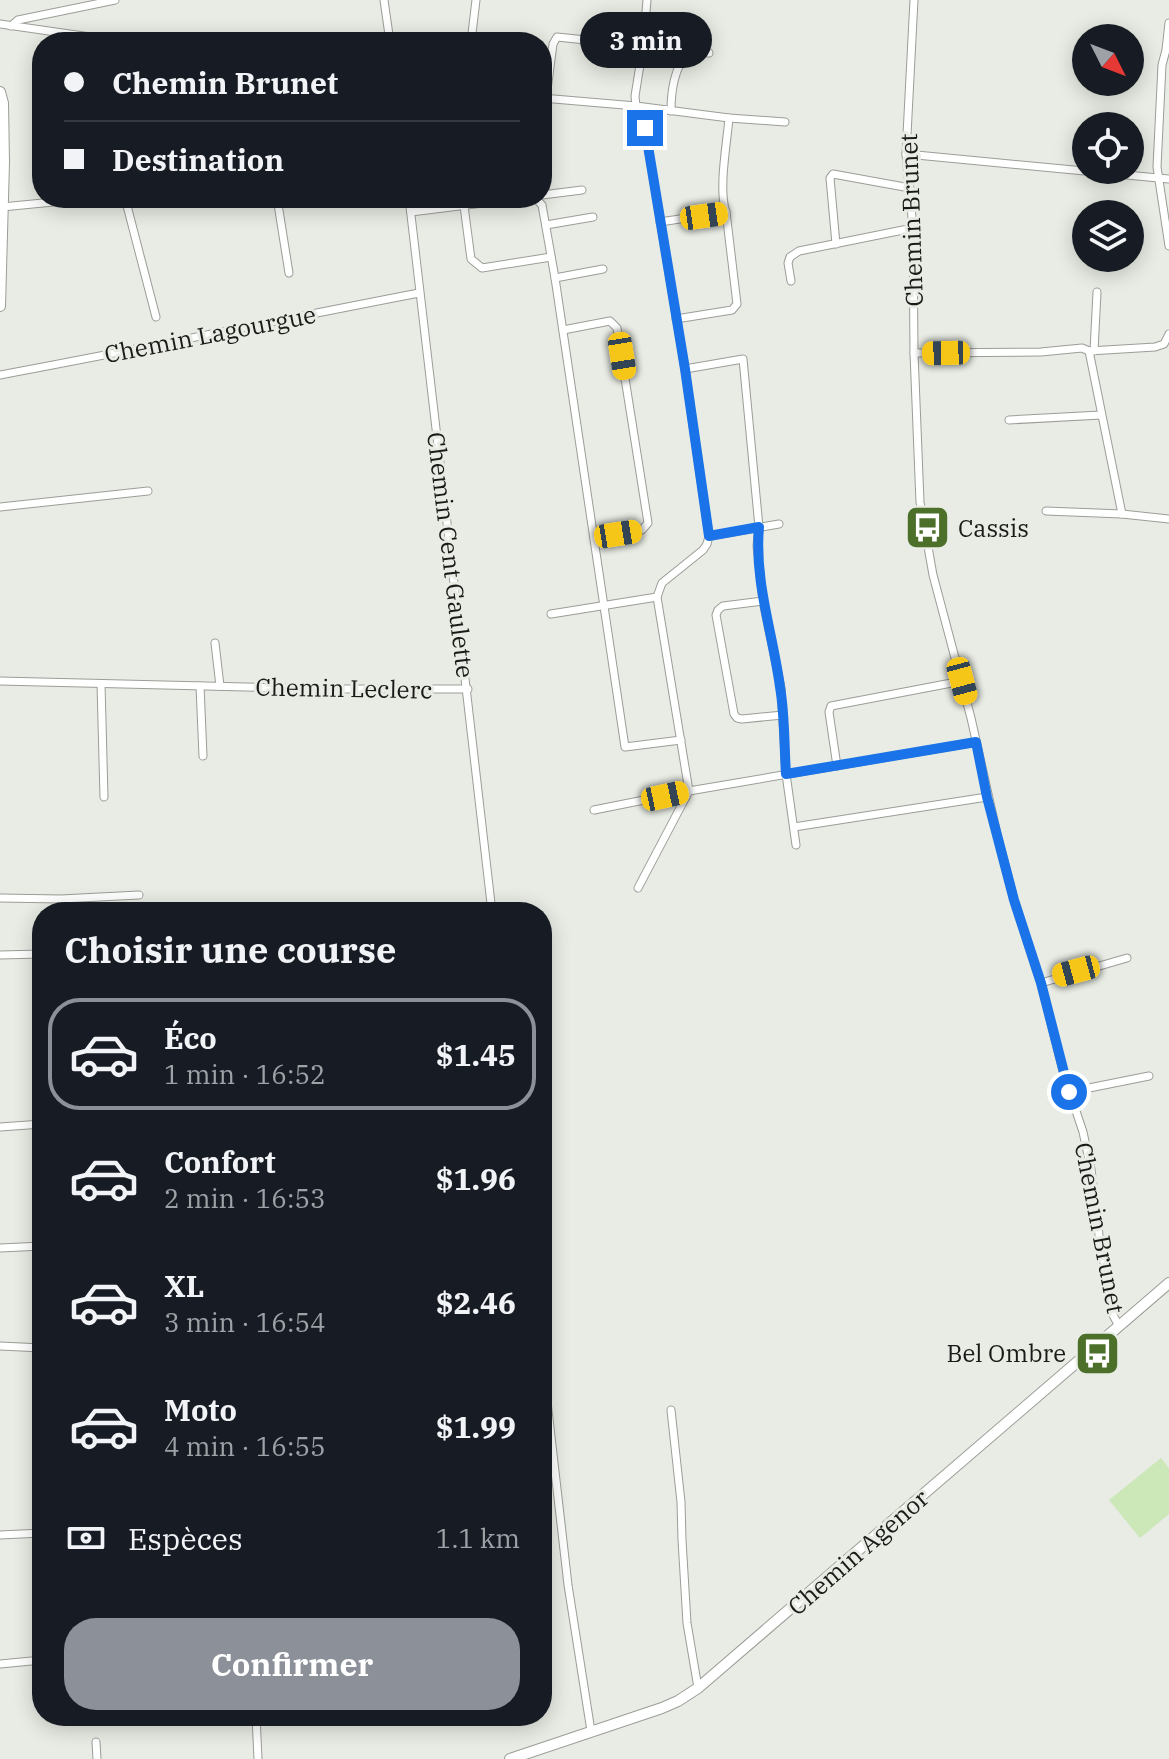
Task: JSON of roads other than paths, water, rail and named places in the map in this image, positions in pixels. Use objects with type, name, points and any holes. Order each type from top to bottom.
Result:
[{"type":"main road","points":[[0,92],[3,103],[0,306]]},
{"type":"main road","name":"Chemin Agenor","points":[[510,1759],[662,1708],[698,1688],[1169,1283]]},
{"type":"street","points":[[11,26],[18,20],[115,0]]},
{"type":"street","points":[[384,0],[389,32]]},
{"type":"street","points":[[472,32],[476,0]]},
{"type":"street","points":[[638,888],[689,791],[657,597],[662,583],[703,550],[709,536],[645,128],[636,106],[647,0]]},
{"type":"street","name":"Chemin Brunet","points":[[914,0],[906,154],[913,228],[920,502],[933,575],[962,681],[987,797],[1069,1092],[1083,1132],[1113,1315],[1119,1326]]},
{"type":"street","points":[[1169,23],[1161,78],[1157,167],[1169,246]]},
{"type":"street","points":[[0,24],[54,32]]},
{"type":"street","points":[[552,50],[557,37],[643,46]]},
{"type":"street","points":[[671,111],[673,89],[683,58],[689,53],[709,53]]},
{"type":"street","points":[[552,99],[785,122]]},
{"type":"street","points":[[676,319],[732,310],[737,304],[723,204],[729,118]]},
{"type":"street","points":[[906,154],[1169,179]]},
{"type":"street","points":[[836,244],[830,178],[833,174],[910,188]]},
{"type":"street","points":[[552,194],[582,190]]},
{"type":"street","points":[[2,207],[32,204]]},
{"type":"street","points":[[128,208],[156,317]]},
{"type":"street","points":[[279,208],[289,273]]},
{"type":"street","name":"Chemin Cent Gaulette","points":[[410,208],[491,902]]},
{"type":"street","points":[[411,212],[446,208]]},
{"type":"street","points":[[464,208],[471,259],[482,268],[551,257]]},
{"type":"street","points":[[543,208],[625,747],[681,740]]},
{"type":"street","points":[[660,222],[726,212]]},
{"type":"street","points":[[546,225],[593,217]]},
{"type":"street","points":[[791,281],[788,263],[793,253],[913,228]]},
{"type":"street","points":[[555,278],[603,269]]},
{"type":"street","points":[[1097,292],[1092,351],[1101,415],[1122,514]]},
{"type":"street","name":"Chemin Lagourgue","points":[[0,375],[419,293]]},
{"type":"street","points":[[563,330],[610,321],[617,328],[648,523],[642,530],[595,537]]},
{"type":"street","points":[[914,353],[1041,352],[1082,348],[1092,351],[1160,346],[1169,334]]},
{"type":"street","points":[[685,369],[743,359],[759,527],[757,546],[763,601],[781,688],[786,774],[796,845]]},
{"type":"street","points":[[1009,420],[1101,415]]},
{"type":"street","points":[[0,507],[148,491]]},
{"type":"street","points":[[1046,511],[1169,519]]},
{"type":"street","points":[[709,536],[779,524]]},
{"type":"street","points":[[551,614],[657,597]]},
{"type":"street","points":[[763,601],[723,606],[716,615],[734,714],[742,719],[783,715]]},
{"type":"street","name":"Chemin Leclerc","points":[[215,643],[220,686]]},
{"type":"street","name":"Chemin Leclerc","points":[[0,681],[468,689]]},
{"type":"street","points":[[837,766],[829,712],[831,706],[962,681]]},
{"type":"street","points":[[101,684],[104,797]]},
{"type":"street","points":[[200,686],[203,756]]},
{"type":"street","points":[[594,810],[976,742]]},
{"type":"street","points":[[794,827],[987,797]]},
{"type":"street","points":[[0,898],[139,895]]},
{"type":"street","points":[[0,955],[32,954]]},
{"type":"street","points":[[1041,983],[1127,958]]},
{"type":"street","points":[[1069,1092],[1149,1076]]},
{"type":"street","points":[[0,1127],[32,1125]]},
{"type":"street","points":[[0,1248],[32,1246]]},
{"type":"street","points":[[0,1346],[32,1348]]},
{"type":"street","points":[[671,1410],[681,1502],[687,1623],[698,1688]]},
{"type":"street","points":[[552,1445],[568,1585],[591,1731]]},
{"type":"street","points":[[0,1535],[32,1533]]},
{"type":"street","points":[[0,1664],[32,1661]]},
{"type":"street","points":[[256,1726],[258,1759]]},
{"type":"street","points":[[96,1742],[97,1759]]},
{"type":"place","name":"Cassis","points":[[927,528]]},
{"type":"place","name":"Bel Ombre","points":[[1097,1353]]}]
